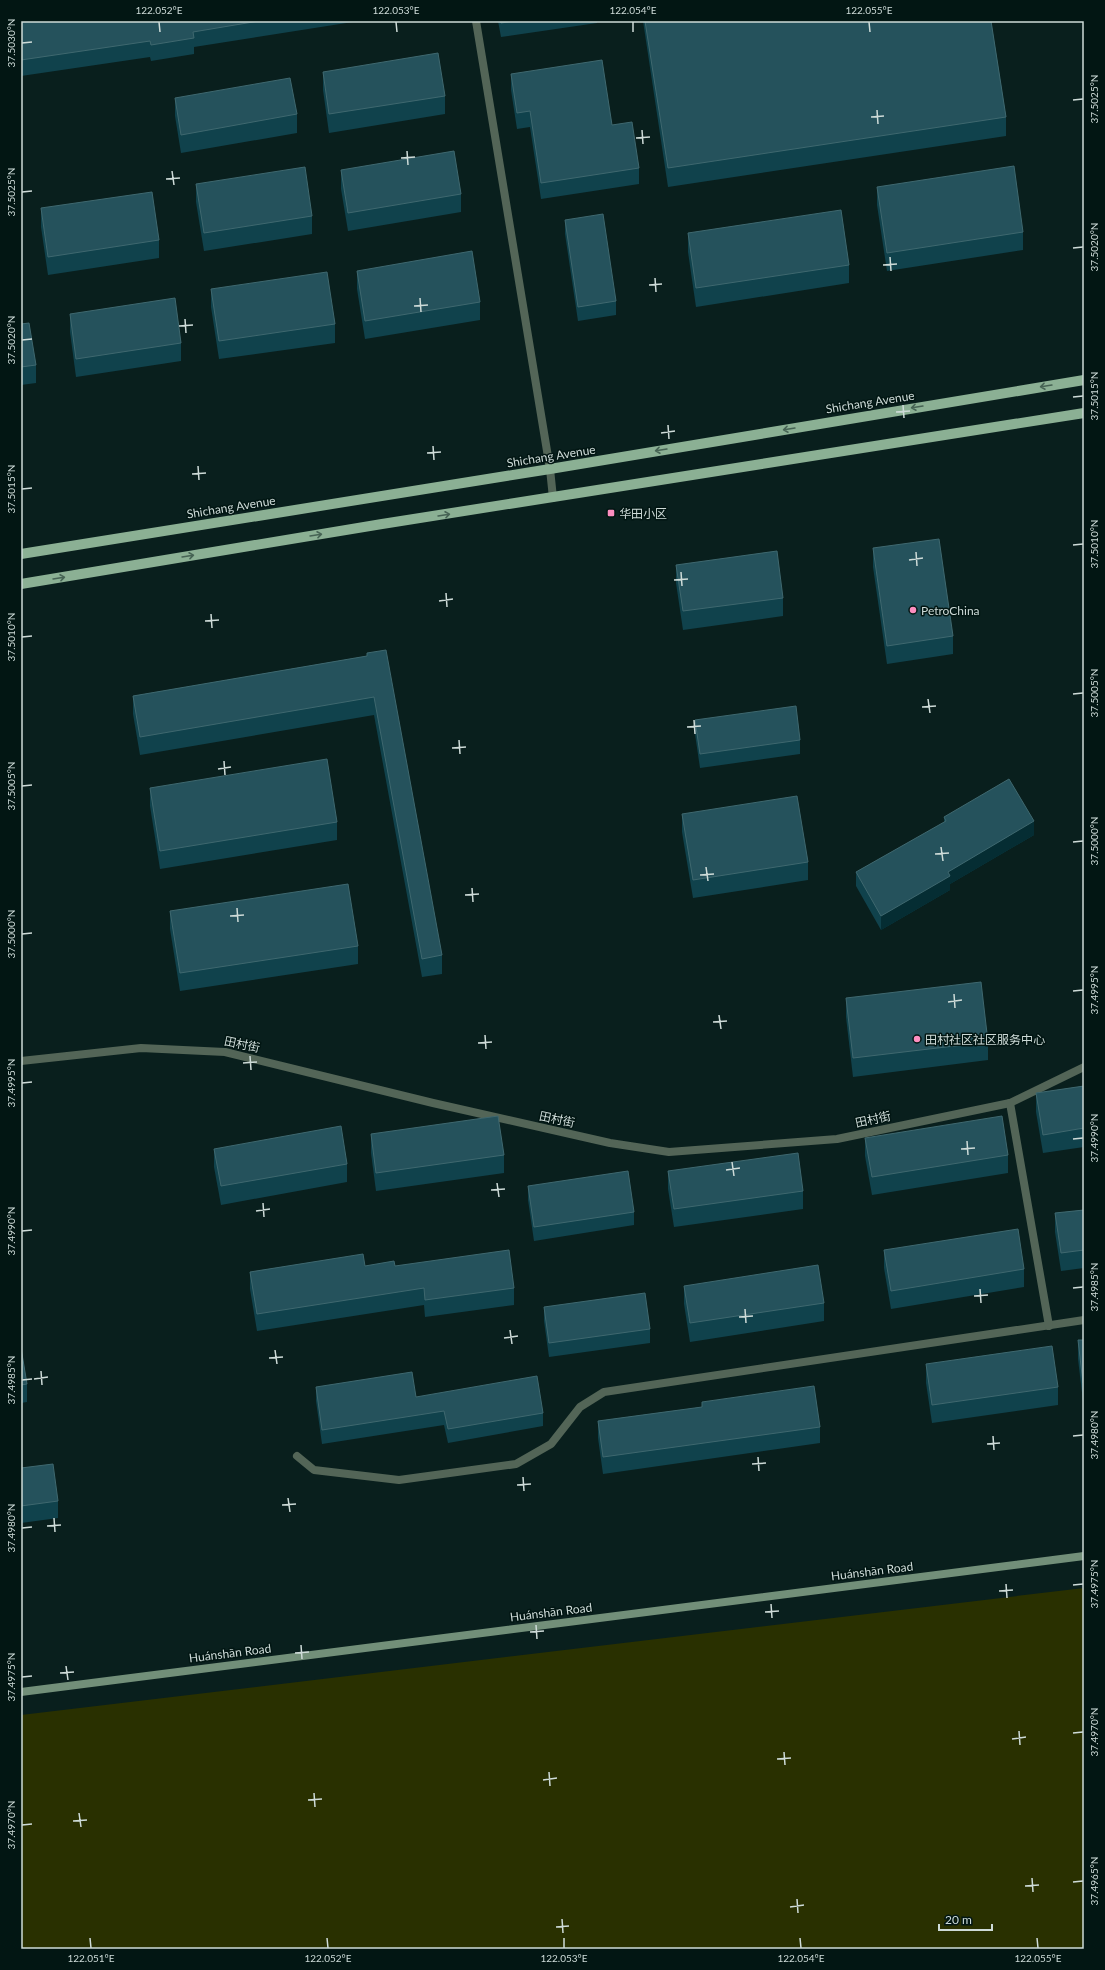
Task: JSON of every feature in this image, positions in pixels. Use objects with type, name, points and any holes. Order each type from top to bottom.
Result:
[{"type":"main road","name":"Shichang Avenue","points":[[21,554],[550,469],[1084,380]]},
{"type":"main road","points":[[21,584],[382,524],[1084,413]]},
{"type":"main road","name":"Huánshān Road","points":[[21,1692],[1084,1556]]},
{"type":"street","points":[[476,21],[550,469],[553,498]]},
{"type":"street","name":"田村街","points":[[21,1061],[141,1048],[225,1052],[433,1104],[610,1143],[669,1152],[837,1139],[1010,1103],[1084,1067]]},
{"type":"street","points":[[1010,1103],[1049,1326]]},
{"type":"street","points":[[296,1456],[314,1470],[399,1480],[516,1464],[551,1444],[580,1407],[604,1392],[1084,1320]]},
{"type":"green space","points":[[1084,1588],[1084,1949],[21,1949],[21,1715]]},
{"type":"building","points":[[21,21],[259,21],[193,32],[194,38],[151,45],[150,41],[21,60]]},
{"type":"building","points":[[500,21],[514,21],[501,23]]},
{"type":"building","points":[[645,21],[991,21],[1006,117],[668,168]]},
{"type":"building","points":[[438,53],[445,96],[329,114],[323,72]]},
{"type":"building","points":[[602,60],[612,125],[632,122],[639,168],[541,183],[530,111],[517,113],[511,74]]},
{"type":"building","points":[[290,78],[297,114],[181,135],[175,98]]},
{"type":"building","points":[[454,151],[461,194],[348,213],[341,170]]},
{"type":"building","points":[[1014,166],[1023,232],[887,253],[877,187]]},
{"type":"building","points":[[305,167],[312,216],[204,233],[196,184]]},
{"type":"building","points":[[152,192],[159,240],[48,257],[41,208]]},
{"type":"building","points":[[841,210],[849,265],[696,288],[688,233]]},
{"type":"building","points":[[603,214],[616,301],[578,307],[565,220]]},
{"type":"building","points":[[472,251],[480,302],[365,321],[357,271]]},
{"type":"building","points":[[327,272],[335,324],[219,341],[211,289]]},
{"type":"building","points":[[175,298],[181,343],[76,359],[70,314]]},
{"type":"building","points":[[29,323],[36,365],[21,367],[21,324]]},
{"type":"building","name":"PetroChina","points":[[939,539],[953,636],[887,646],[873,548]]},
{"type":"building","points":[[777,551],[783,598],[683,611],[676,565]]},
{"type":"building","points":[[386,650],[442,955],[422,959],[374,697],[140,737],[133,696],[367,656],[367,653]]},
{"type":"building","points":[[796,706],[800,740],[700,754],[695,720]]},
{"type":"building","points":[[327,759],[337,822],[160,851],[150,788]]},
{"type":"building","points":[[1009,779],[1034,821],[948,872],[950,876],[881,916],[856,872],[946,821],[944,817]]},
{"type":"building","points":[[797,796],[808,862],[693,880],[682,814]]},
{"type":"building","points":[[348,884],[358,946],[180,973],[170,911]]},
{"type":"building","name":"田村社区社区服务中心","points":[[981,982],[988,1042],[853,1058],[846,998]]},
{"type":"building","points":[[1084,1086],[1084,1128],[1043,1135],[1036,1093]]},
{"type":"building","points":[[498,1116],[504,1155],[376,1173],[371,1134]]},
{"type":"building","points":[[1002,1116],[1008,1155],[872,1177],[865,1138]]},
{"type":"building","points":[[341,1126],[347,1164],[221,1186],[214,1149]]},
{"type":"building","points":[[798,1153],[803,1191],[674,1209],[668,1171]]},
{"type":"building","points":[[628,1171],[634,1212],[534,1227],[528,1186]]},
{"type":"building","points":[[1084,1210],[1084,1250],[1061,1253],[1055,1213]]},
{"type":"building","points":[[1018,1229],[1024,1269],[891,1291],[884,1250]]},
{"type":"building","points":[[509,1250],[514,1288],[425,1300],[424,1288],[257,1314],[250,1272],[363,1254],[365,1266],[394,1261],[395,1266]]},
{"type":"building","points":[[818,1265],[824,1303],[690,1323],[684,1286]]},
{"type":"building","points":[[645,1293],[650,1329],[549,1343],[544,1307]]},
{"type":"building","points":[[1078,1340],[1084,1340],[1083,1383]]},
{"type":"building","points":[[1052,1346],[1058,1387],[932,1405],[926,1364]]},
{"type":"building","points":[[21,1348],[27,1384],[21,1385]]},
{"type":"building","points":[[412,1372],[416,1397],[537,1376],[543,1413],[448,1429],[444,1411],[322,1430],[316,1387]]},
{"type":"building","points":[[814,1386],[820,1427],[603,1457],[598,1421],[702,1407],[702,1402]]},
{"type":"building","points":[[53,1464],[58,1501],[21,1506],[21,1468]]},
{"type":"place","name":"华田小区","points":[[611,513]]},
{"type":"place","name":"PetroChina","points":[[913,610]]},
{"type":"place","name":"田村社区社区服务中心","points":[[917,1039]]}]
